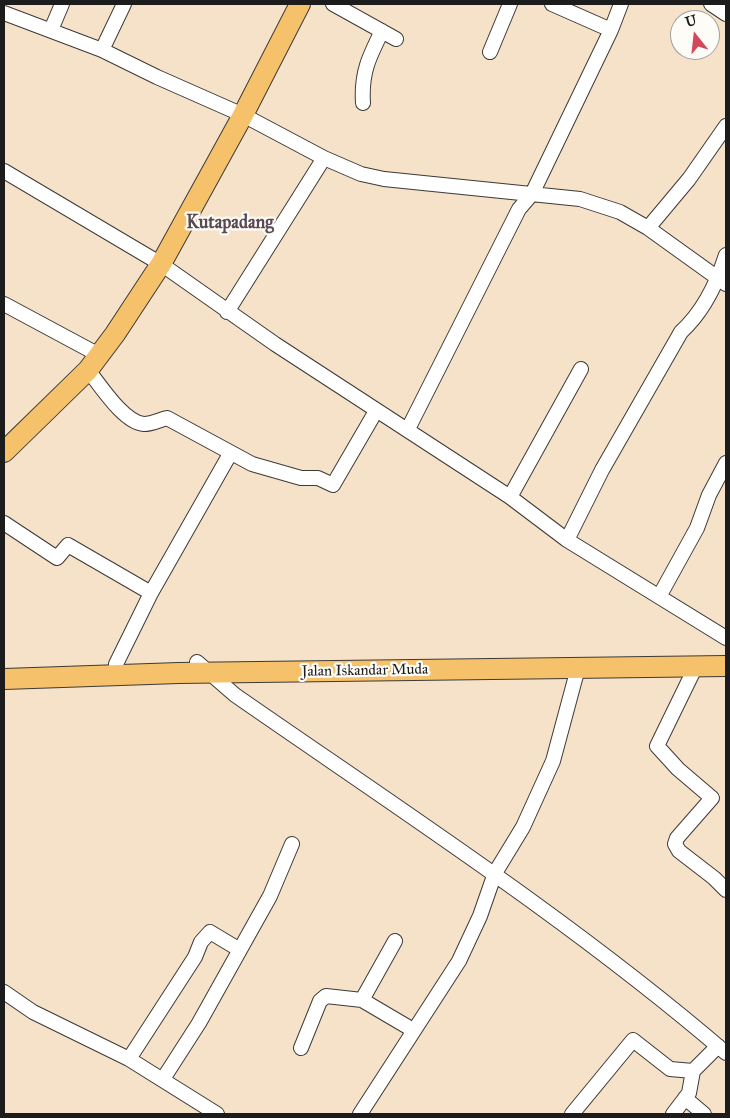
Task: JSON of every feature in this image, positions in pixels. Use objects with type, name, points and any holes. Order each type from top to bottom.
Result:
[{"type":"highway","points":[[4,452],[93,363],[161,264],[243,115],[300,4]]},
{"type":"highway","name":"Jalan Iskandar Muda","points":[[9,673],[179,673],[233,664],[726,656]]},
{"type":"highway","name":"Jalan Iskandar Muda","points":[[36,672],[116,664],[202,668],[696,668],[726,666]]},
{"type":"street","points":[[50,30],[62,4]]},
{"type":"street","points":[[102,50],[124,4]]},
{"type":"street","points":[[333,4],[396,38]]},
{"type":"street","points":[[490,52],[510,4]]},
{"type":"street","points":[[552,4],[611,30]]},
{"type":"street","points":[[408,430],[519,209],[532,194],[611,30],[620,4]]},
{"type":"street","points":[[711,4],[726,14]]},
{"type":"street","points":[[5,17],[50,30],[102,50],[243,115],[324,158],[361,174],[384,179],[580,199],[620,212],[648,228],[722,281]]},
{"type":"street","points":[[363,103],[361,81],[367,60],[382,31]]},
{"type":"street","points":[[648,228],[689,179],[726,126]]},
{"type":"street","points":[[227,312],[324,158]]},
{"type":"street","points":[[4,171],[161,264],[227,312],[510,497],[568,540],[660,595],[726,638]]},
{"type":"street","points":[[568,540],[602,470],[676,340],[681,332],[694,320],[722,281],[726,255]]},
{"type":"street","points":[[5,307],[93,363],[126,417],[144,424],[167,418],[230,454],[252,464],[301,478],[318,478],[333,485],[376,411]]},
{"type":"street","points":[[510,497],[581,369]]},
{"type":"street","points":[[116,664],[151,593],[230,454]]},
{"type":"street","points":[[660,595],[697,528],[709,495],[726,463]]},
{"type":"street","points":[[4,523],[57,558],[68,545],[151,593]]},
{"type":"street","points":[[202,668],[235,696],[495,873],[722,1050],[693,1071],[687,1096],[673,1114]]},
{"type":"street","points":[[360,1114],[459,961],[480,916],[495,873],[523,827],[553,761],[578,668]]},
{"type":"street","points":[[696,668],[657,746],[678,769],[712,798],[677,838],[675,844],[679,851],[714,878],[726,890]]},
{"type":"street","points":[[163,1079],[199,1023],[240,950],[280,874],[292,844]]},
{"type":"street","points":[[129,1059],[195,957],[201,942],[210,932],[240,950]]},
{"type":"street","points":[[362,1000],[394,942]]},
{"type":"street","points":[[4,992],[33,1012],[129,1059],[217,1114]]},
{"type":"street","points":[[301,1048],[324,997],[362,1000],[413,1030]]},
{"type":"street","points":[[572,1114],[633,1040],[670,1068],[693,1071]]},
{"type":"street","points":[[687,1096],[704,1114]]},
{"type":"district","name":"Kutapadang","points":[[230,224]]}]
